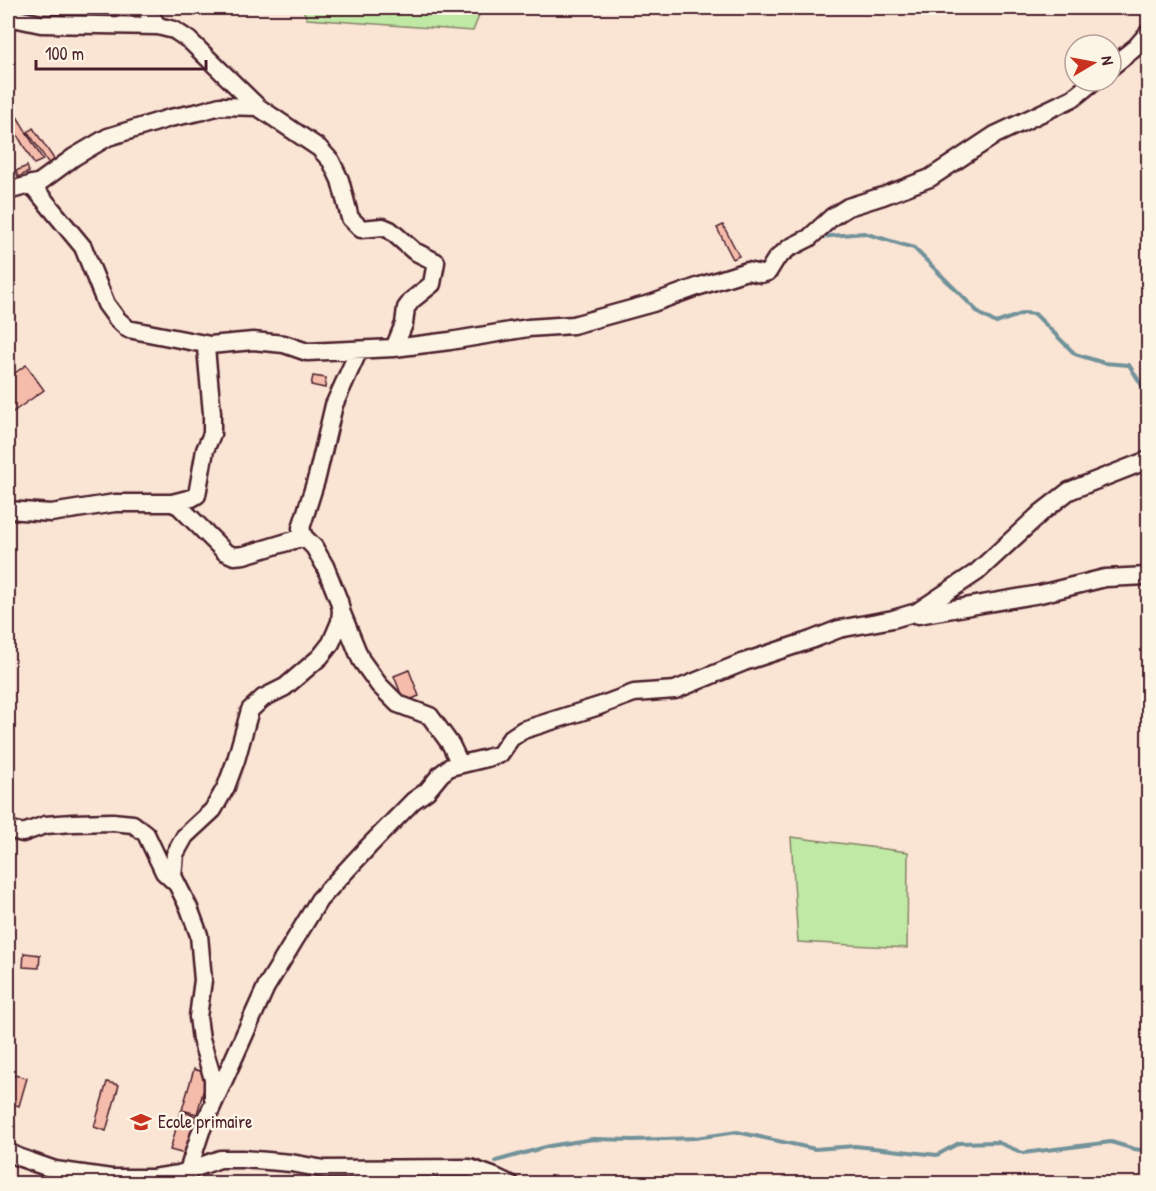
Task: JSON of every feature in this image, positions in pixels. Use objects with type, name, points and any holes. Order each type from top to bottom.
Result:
[{"type":"street","points":[[145,8],[158,26]]},
{"type":"street","points":[[8,17],[41,24],[158,26],[174,30],[189,40],[258,107],[319,148],[331,161],[340,180],[350,218],[360,230],[383,227],[390,230],[414,251],[436,262],[432,284],[412,300],[406,308],[404,324],[394,348]]},
{"type":"street","points":[[1123,57],[1149,33]]},
{"type":"street","points":[[31,184],[83,247],[106,304],[128,329],[210,345],[253,341],[284,344],[307,352],[394,348],[528,328],[573,324],[653,303],[747,271],[761,274],[768,272],[776,259],[789,248],[809,238],[832,217],[848,207],[930,178],[995,135],[1079,93]]},
{"type":"street","points":[[8,191],[40,182],[74,157],[108,137],[220,106],[258,107]]},
{"type":"street","points":[[8,510],[51,513],[115,503],[172,503],[197,495],[205,450],[212,434],[206,348],[210,345]]},
{"type":"street","points":[[213,1104],[213,1079],[201,1039],[198,1017],[203,980],[199,935],[173,876],[175,854],[185,836],[213,810],[226,787],[250,710],[262,698],[285,687],[320,657],[331,643],[340,622],[339,601],[326,566],[314,547],[304,537],[302,528],[334,405],[358,350]]},
{"type":"street","points":[[893,619],[917,612],[977,572],[1042,512],[1069,491],[1149,460]]},
{"type":"street","points":[[172,503],[179,506],[225,552],[234,556],[304,537]]},
{"type":"street","points":[[184,1177],[201,1131],[266,987],[319,900],[413,801],[427,791],[450,767],[500,754],[511,738],[523,730],[589,710],[634,693],[675,690],[744,662],[839,629],[1040,594],[1105,578],[1149,576]]},
{"type":"street","points":[[340,610],[361,660],[379,686],[398,704],[430,716],[451,745],[460,764]]},
{"type":"street","points":[[8,829],[23,833],[45,825],[112,822],[134,824],[146,834],[164,872],[177,885]]},
{"type":"street","points":[[8,1152],[56,1170],[111,1178],[153,1178],[179,1174],[184,1177]]},
{"type":"street","points":[[184,1177],[220,1159],[243,1159],[291,1163],[324,1169],[470,1168],[495,1176],[510,1184]]},
{"type":"street","points":[[56,1170],[70,1184]]},
{"type":"green space","points":[[302,8],[482,8],[473,31],[307,19]]},
{"type":"green space","points":[[791,837],[908,852],[907,948],[798,942]]},
{"type":"building","points":[[12,108],[43,160],[34,164],[8,119],[8,110]]},
{"type":"building","points":[[33,128],[56,162],[49,164],[28,132]]},
{"type":"building","points":[[27,166],[29,172],[18,177],[16,171]]},
{"type":"building","points":[[723,225],[739,256],[733,259],[717,228]]},
{"type":"building","points":[[26,365],[44,390],[10,414],[8,411],[8,378]]},
{"type":"building","points":[[313,376],[326,378],[325,388],[311,385]]},
{"type":"building","points":[[409,670],[419,696],[404,702],[394,676]]},
{"type":"building","points":[[24,953],[40,955],[39,968],[23,967]]},
{"type":"building","points":[[194,1069],[208,1074],[197,1114],[182,1110]]},
{"type":"building","points":[[14,1075],[27,1078],[19,1106],[8,1102]]},
{"type":"building","points":[[107,1082],[119,1085],[106,1131],[94,1127]]},
{"type":"building","points":[[181,1111],[196,1116],[185,1154],[170,1150]]},
{"type":"waterway","points":[[820,237],[864,233],[914,248],[980,314],[996,323],[1024,313],[1035,314],[1075,354],[1104,363],[1129,365],[1148,395]]},
{"type":"waterway","points":[[496,1161],[549,1146],[593,1139],[695,1138],[737,1132],[815,1149],[855,1146],[937,1155],[959,1143],[997,1142],[1023,1153],[1111,1142],[1148,1151]]},
{"type":"place","name":"Ecole primaire","points":[[141,1122]]}]
